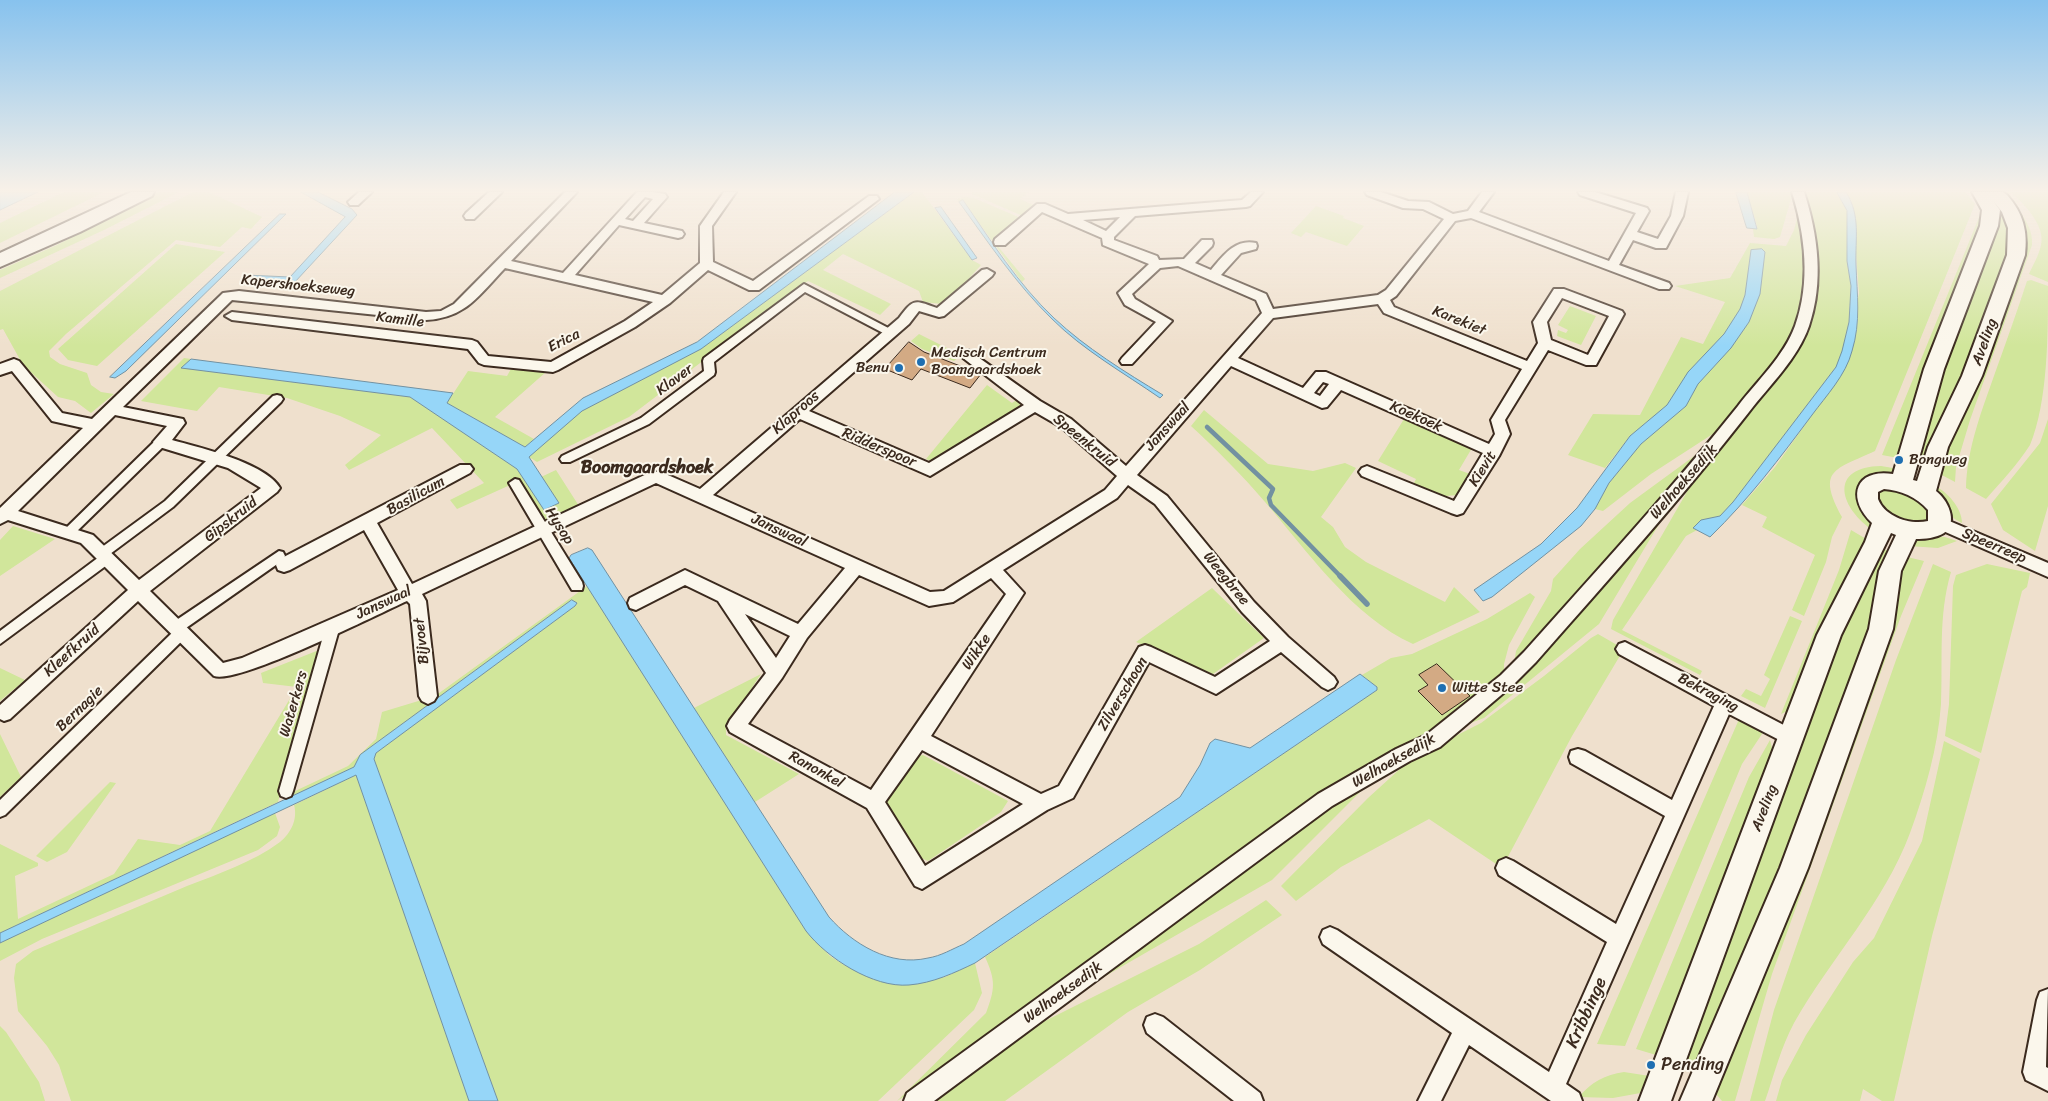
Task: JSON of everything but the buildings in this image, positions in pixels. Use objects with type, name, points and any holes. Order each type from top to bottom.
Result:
[{"type":"main road","points":[[0,261],[37,243]]},
{"type":"main road","points":[[1901,482],[1934,368],[1982,243]]},
{"type":"main road","name":"Aveling","points":[[1924,494],[1938,447],[1972,376],[2016,255],[2018,243]]},
{"type":"main road","points":[[1881,481],[1901,482],[1924,494],[1938,508],[1940,523],[1929,531],[1909,531],[1884,520],[1869,506],[1866,496],[1868,488],[1881,481]]},
{"type":"main road","name":"Aveling","points":[[1655,1101],[1829,635],[1876,542],[1884,520]]},
{"type":"main road","points":[[1696,1101],[1794,868],[1881,629],[1890,571],[1909,531]]},
{"type":"street","name":"Kapershoekseweg","points":[[3,515],[228,296],[239,294],[426,316],[443,315],[458,307],[521,243]]},
{"type":"street","points":[[566,278],[596,243]]},
{"type":"street","points":[[706,243],[707,264],[754,288],[814,243]]},
{"type":"street","points":[[1111,243],[1152,260],[1156,264]]},
{"type":"street","points":[[1183,264],[1207,243]]},
{"type":"street","points":[[1127,361],[1165,321],[1130,302],[1125,293],[1156,264],[1183,264],[1261,297],[1269,314],[1382,299],[1391,294],[1432,243]]},
{"type":"street","points":[[1551,243],[1664,286]]},
{"type":"street","points":[[1612,266],[1625,243]]},
{"type":"street","name":"Welhoeksedijk","points":[[915,1101],[1325,800],[1403,755],[1433,741],[1507,680],[1530,657],[1696,470],[1795,343],[1805,323],[1811,296],[1809,243]]},
{"type":"street","points":[[1212,277],[1236,250],[1251,246]]},
{"type":"street","points":[[502,263],[665,300]]},
{"type":"street","name":"Erica","points":[[472,345],[484,360],[553,367],[630,324],[665,300],[707,264]]},
{"type":"street","name":"Klaproos","points":[[702,496],[797,412],[892,332],[904,321],[916,305],[939,313],[987,273]]},
{"type":"street","name":"Klaver","points":[[566,459],[644,421],[710,372],[708,361],[804,287],[892,332]]},
{"type":"street","points":[[1559,292],[1617,314],[1591,362],[1545,343],[1540,322],[1559,292]]},
{"type":"street","name":"Karekiet","points":[[1382,299],[1390,310],[1529,367]]},
{"type":"street","points":[[324,328],[343,307]]},
{"type":"street","name":"Janswaal","points":[[3,515],[86,539],[180,629],[220,671],[246,665],[543,533],[656,476],[929,599],[947,598],[1111,494],[1269,314]]},
{"type":"street","name":"Kamille","points":[[232,316],[472,345]]},
{"type":"street","name":"Kievit","points":[[1367,472],[1457,509],[1494,452],[1503,434],[1498,420],[1545,343]]},
{"type":"street","name":"Speenkruid","points":[[968,355],[1035,405],[1066,422],[1126,475]]},
{"type":"street","name":"Koekoek","points":[[1228,360],[1305,396],[1321,375],[1494,452]]},
{"type":"street","points":[[0,370],[14,364],[57,417],[94,425]]},
{"type":"street","points":[[0,638],[169,504],[276,399]]},
{"type":"street","name":"Ridderspoor","points":[[797,412],[930,470],[1035,405]]},
{"type":"street","points":[[68,533],[178,423],[110,409]]},
{"type":"street","name":"Gipskruid","points":[[139,590],[272,488],[256,474],[217,457],[161,442]]},
{"type":"street","name":"Basilicum","points":[[282,561],[368,522],[466,469]]},
{"type":"street","name":"Weegbree","points":[[1126,475],[1162,500],[1248,607],[1282,642],[1328,682]]},
{"type":"street","name":"Hysop","points":[[514,483],[577,586]]},
{"type":"street","points":[[368,522],[408,592]]},
{"type":"street","name":"Speerreep","points":[[1940,523],[2048,570]]},
{"type":"street","name":"Bernagie","points":[[0,810],[180,629],[282,561]]},
{"type":"street","name":"Ranonkel","points":[[856,567],[801,634],[776,673],[736,726],[874,802],[922,879]]},
{"type":"street","name":"Wikke","points":[[919,739],[1016,593],[992,569]]},
{"type":"street","points":[[636,603],[685,577],[801,634]]},
{"type":"street","name":"Kleefkruid","points":[[4,713],[139,590]]},
{"type":"street","name":"Bijvoet","points":[[408,592],[418,601],[428,696]]},
{"type":"street","points":[[724,596],[776,673]]},
{"type":"street","name":"Waterkers","points":[[286,791],[333,626]]},
{"type":"street","name":"Zilverschoon","points":[[922,879],[1040,804],[1066,792],[1145,652],[1216,686],[1282,642]]},
{"type":"street","name":"Bekraging","points":[[1625,649],[1791,738]]},
{"type":"street","name":"Kribbinge","points":[[1554,1088],[1725,702]]},
{"type":"street","points":[[874,802],[919,739],[1040,804]]},
{"type":"street","points":[[1578,757],[1676,812]]},
{"type":"street","points":[[1506,868],[1620,938]]},
{"type":"street","points":[[1330,937],[1571,1101]]},
{"type":"street","points":[[2048,1000],[2034,1072],[2048,1080]]},
{"type":"street","points":[[1156,1025],[1252,1101]]},
{"type":"street","points":[[1429,1101],[1466,1029]]},
{"type":"green space","points":[[75,243],[0,278],[0,270],[57,245]]},
{"type":"green space","points":[[93,243],[172,243],[66,334],[49,351],[50,357],[60,364],[87,373],[91,385],[101,392],[114,394],[91,413],[75,401],[58,397],[23,365],[3,329],[0,330],[0,291]]},
{"type":"green space","points":[[197,243],[224,243],[220,247]]},
{"type":"green space","points":[[844,243],[960,243],[972,260],[981,265],[958,291],[942,304],[923,302],[919,291],[843,254],[823,270],[891,304],[880,315],[808,281],[629,417],[537,462],[529,457],[581,411],[701,349]]},
{"type":"green space","points":[[994,243],[997,243],[1025,279],[1022,282]]},
{"type":"green space","points":[[1750,243],[1786,246],[1787,243],[1803,243],[1805,258],[1805,307],[1793,341],[1722,428],[1651,474],[1603,511],[1595,509],[1609,483],[1641,444],[1686,406],[1698,384],[1731,348],[1749,322],[1760,294],[1751,250],[1745,295],[1740,309],[1724,334],[1688,372],[1667,405],[1630,436],[1605,468],[1568,455],[1593,414],[1640,415],[1681,337],[1703,344],[1725,302],[1675,286],[1730,278]]},
{"type":"green space","points":[[1812,243],[1847,243],[1847,261],[1851,286],[1849,322],[1843,351],[1836,367],[1733,502],[1720,516],[1701,520],[1693,528],[1697,530],[1686,536],[1622,630],[1702,671],[1700,675],[1611,629],[1613,620],[1688,490],[1784,369],[1807,333],[1817,295],[1817,273]]},
{"type":"green space","points":[[1855,243],[1959,243],[1875,451],[1840,468],[1830,480],[1834,501],[1842,517],[1832,537],[1826,562],[1804,616],[1792,610],[1815,555],[1762,527],[1767,517],[1742,505],[1775,467],[1844,370],[1859,293]]},
{"type":"green space","points":[[1968,243],[1975,243],[1898,458],[1882,455]]},
{"type":"green space","points":[[1985,243],[2014,243],[1965,379],[1925,467],[1913,462],[1929,404]]},
{"type":"green space","points":[[2025,243],[2032,243],[1970,420],[1956,467],[1955,482],[1936,472]]},
{"type":"green space","points":[[2041,243],[2048,243],[2048,282],[2029,274]]},
{"type":"green space","points":[[176,244],[225,252],[97,366],[68,360],[58,349]]},
{"type":"green space","points":[[2031,280],[2048,286],[2046,367],[2040,409],[2030,445],[2015,466],[1986,499],[1966,488],[1969,458],[1985,401],[2027,281]]},
{"type":"green space","points":[[1570,306],[1596,316],[1581,345],[1557,336],[1558,330],[1566,333],[1568,330],[1558,325]]},
{"type":"green space","points":[[919,334],[961,355],[954,361],[922,349],[911,341]]},
{"type":"green space","points":[[184,358],[191,359],[182,368],[410,397],[517,469],[544,510],[559,503],[541,477],[556,470],[579,506],[545,524],[519,481],[457,509],[450,500],[484,483],[432,428],[349,470],[345,465],[381,435],[340,416],[287,398],[219,387],[197,411],[141,401]]},
{"type":"green space","points":[[512,367],[546,372],[495,417],[534,439],[525,447],[447,403],[468,371],[507,376]]},
{"type":"green space","points":[[987,385],[1012,403],[1018,399],[1024,404],[931,461],[926,459]]},
{"type":"green space","points":[[1204,410],[1268,464],[1313,471],[1345,463],[1356,468],[1321,517],[1333,527],[1345,547],[1366,562],[1445,602],[1454,587],[1480,612],[1413,644],[1391,632],[1370,617],[1332,581],[1247,482],[1191,426]]},
{"type":"green space","points":[[1404,419],[1472,448],[1459,470],[1470,474],[1457,495],[1434,497],[1412,487],[1416,479],[1378,461]]},
{"type":"green space","points":[[2048,419],[2048,506],[2035,551],[2003,530],[1991,504],[2040,443]]},
{"type":"green space","points":[[1712,443],[1513,670],[1516,651],[1551,591],[1553,579],[1580,549],[1630,503]]},
{"type":"green space","points":[[1881,466],[1899,469],[1897,473],[1880,477],[1871,529],[1851,509],[1844,489],[1847,480],[1853,473],[1865,468]]},
{"type":"green space","points":[[1933,485],[1943,491],[1957,506],[1962,523],[1951,516],[1943,507]]},
{"type":"green space","points":[[1889,489],[1901,491],[1922,502],[1929,511],[1926,522],[1913,524],[1901,521],[1878,505],[1877,496],[1880,492]]},
{"type":"green space","points":[[1670,506],[1599,624],[1484,718],[1468,724],[1530,668]]},
{"type":"green space","points":[[13,526],[55,539],[0,576],[0,540]]},
{"type":"green space","points":[[1851,530],[1868,540],[1841,587],[1792,709],[1781,714],[1839,570]]},
{"type":"green space","points":[[1933,536],[1957,541],[1938,548],[1908,546],[1916,538]]},
{"type":"green space","points":[[1880,547],[1892,553],[1876,611],[1782,873],[1696,1074],[1679,1064],[1855,589]]},
{"type":"green space","points":[[1903,556],[1924,561],[1901,616],[1772,974],[1735,1101],[1722,1101],[1711,1088]]},
{"type":"green space","points":[[1933,564],[1951,572],[1944,605],[1941,704],[1937,737],[1926,786],[1916,817],[1899,859],[1872,907],[1809,999],[1789,1032],[1765,1101],[1750,1101],[1774,1010],[1896,660]]},
{"type":"green space","points":[[1987,564],[2030,573],[2027,587],[2022,591],[1981,753],[1945,736],[1949,704],[1953,586],[1956,575]]},
{"type":"green space","points":[[587,586],[806,931],[830,956],[844,965],[897,985],[945,977],[975,963],[982,993],[974,1010],[878,1101],[498,1101],[374,759],[376,753],[575,606],[577,603],[572,600],[360,755],[354,767],[292,796],[291,793],[348,766],[376,739],[382,712],[435,696]]},
{"type":"green space","points":[[1212,588],[1264,638],[1213,674],[1136,642]]},
{"type":"green space","points":[[1530,593],[1535,597],[1509,645],[1504,664],[1504,675],[1499,682],[1467,702],[1415,743],[970,1055],[897,1101],[986,1013],[993,991],[993,979],[985,957],[1377,690],[1377,687],[1362,675],[1391,658],[1412,654],[1487,619]]},
{"type":"green space","points":[[1790,616],[1802,621],[1765,708],[1741,696],[1746,689],[1761,696],[1770,679],[1764,675]]},
{"type":"green space","points":[[1598,634],[1624,649],[1572,736],[1502,868],[1429,819],[1341,867],[1296,901],[1281,886],[1368,798],[1412,758],[1481,723]]},
{"type":"green space","points":[[319,650],[278,802],[0,933],[0,844],[38,863],[38,866],[15,876],[18,919],[114,874],[138,839],[180,845],[210,831],[297,687],[263,683],[261,673]]},
{"type":"green space","points":[[0,668],[25,680],[0,701]]},
{"type":"green space","points":[[761,674],[726,727],[726,735],[799,774],[755,802],[694,708]]},
{"type":"green space","points":[[1740,717],[1764,731],[1742,764],[1625,1046],[1597,1044]]},
{"type":"green space","points":[[0,734],[21,777],[0,797]]},
{"type":"green space","points":[[1770,740],[1773,752],[1713,905],[1684,1004],[1676,1000],[1656,1055],[1636,1049],[1749,777]]},
{"type":"green space","points":[[1944,741],[1980,759],[1932,936],[1894,1101],[1882,1101],[1863,1089],[1860,1101],[1776,1101],[1782,1080],[1806,1035],[1853,962],[1874,938],[1922,841]]},
{"type":"green space","points":[[923,755],[1008,801],[1001,812],[928,861],[921,858],[882,799],[912,757]]},
{"type":"green space","points":[[356,775],[469,1101],[71,1101],[59,1065],[47,1046],[18,1011],[14,978],[16,964],[33,951],[258,856],[280,842],[287,834],[293,825],[294,805]]},
{"type":"green space","points":[[1374,778],[1272,880],[1095,982],[1091,979],[1333,803]]},
{"type":"green space","points":[[110,782],[116,783],[67,852],[47,862],[36,856]]},
{"type":"green space","points":[[275,813],[280,827],[277,836],[258,850],[42,939],[0,961],[0,943]]},
{"type":"green space","points":[[1266,900],[1282,915],[1200,970],[1128,1012],[1005,1101],[929,1101],[1011,1038],[1199,944]]},
{"type":"green space","points":[[0,1026],[39,1082],[45,1101],[0,1101]]},
{"type":"green space","points":[[1624,1072],[1656,1077],[1646,1092],[1613,1098],[1579,1097],[1588,1087],[1599,1080]]},
{"type":"water","points":[[249,243],[256,243],[126,371],[115,378],[110,377]]},
{"type":"water","points":[[321,243],[331,243],[294,283],[241,279],[245,275],[290,277]]},
{"type":"water","points":[[827,243],[844,243],[701,349],[582,411],[529,457],[559,503],[544,510],[517,469],[410,397],[181,368],[191,359],[453,393],[447,403],[525,447],[583,398],[697,342]]},
{"type":"water","points":[[960,243],[967,243],[977,258],[972,260]]},
{"type":"water","points":[[989,243],[993,243],[1017,277],[1041,305],[1066,329],[1120,368],[1163,395],[1160,398],[1077,341],[1039,306]]},
{"type":"water","points":[[1847,243],[1856,243],[1857,329],[1845,368],[1835,385],[1738,508],[1710,537],[1693,528],[1701,520],[1720,516],[1733,502],[1836,367],[1849,322],[1851,286],[1847,261]]},
{"type":"water","points":[[1762,249],[1765,252],[1760,294],[1749,322],[1731,348],[1698,384],[1686,406],[1641,444],[1609,483],[1595,509],[1581,526],[1492,597],[1483,601],[1474,590],[1541,544],[1577,508],[1630,436],[1667,405],[1688,372],[1724,334],[1740,309],[1745,295],[1751,250]]},
{"type":"water","points":[[588,548],[592,550],[829,917],[849,936],[861,944],[886,956],[900,959],[914,960],[933,957],[964,944],[1180,797],[1200,765],[1210,743],[1215,739],[1250,748],[1360,674],[1377,687],[1377,690],[975,963],[935,980],[909,985],[895,985],[866,976],[838,961],[806,931],[569,558],[571,555]]},
{"type":"water","points":[[572,600],[577,603],[575,606],[376,753],[374,759],[498,1101],[469,1101],[356,775],[0,943],[0,933],[354,767],[360,755]]},
{"type":"waterway","points":[[1207,427],[1273,489],[1269,498],[1271,505],[1342,578]]},
{"type":"waterway","points":[[1340,576],[1367,604]]},
{"type":"place","name":"Medisch Centrum Boomgaardshoek","points":[[921,362]]},
{"type":"place","name":"Benu","points":[[899,368]]},
{"type":"place","name":"Bongweg","points":[[1899,460]]},
{"type":"place","name":"Witte Stee","points":[[1442,688]]},
{"type":"place","name":"Pending","points":[[1651,1065]]},
{"type":"district","name":"Boomgaardshoek","points":[[647,468]]}]
